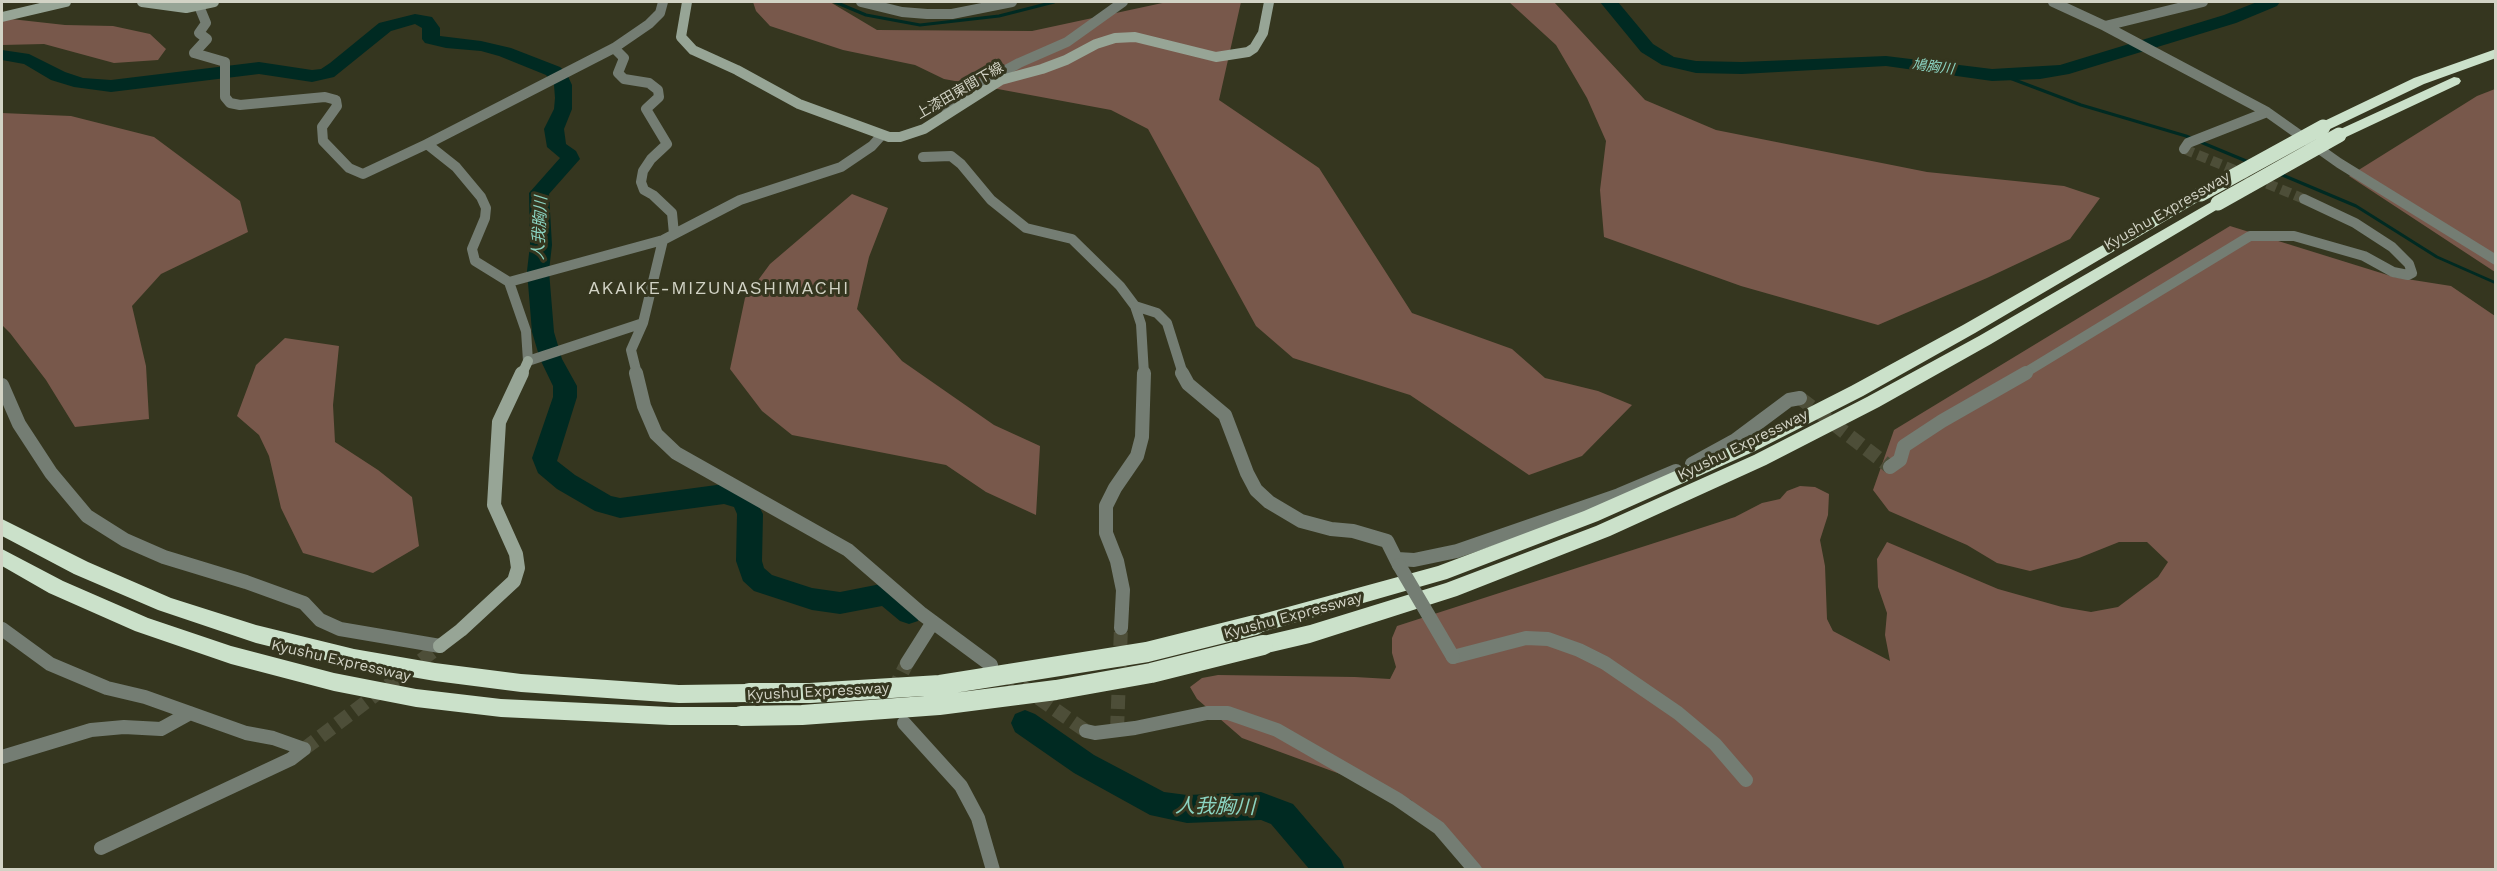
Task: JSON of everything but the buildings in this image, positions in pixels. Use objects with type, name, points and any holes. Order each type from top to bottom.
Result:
[{"type":"highway","name":"Kyushu Expressway","points":[[2,527],[81,568],[165,604],[256,634],[354,658],[435,672],[521,683],[679,694],[810,693],[940,685],[1147,652],[1255,626],[1440,573],[1591,516],[1747,447],[1857,391],[1959,335],[2201,194],[2323,127],[2420,81],[2496,53]]},
{"type":"highway","name":"Kyushu Expressway","points":[[2,557],[56,587],[142,625],[231,655],[334,682],[416,698],[501,708],[670,716],[802,715],[939,705],[1056,690],[1151,673],[1310,634],[1450,590],[1603,531],[1760,460],[1873,402],[1985,340],[2339,135],[2437,87],[2496,66]]},
{"type":"main road","points":[[2,17],[66,2]]},
{"type":"main road","points":[[142,2],[186,8],[214,2]]},
{"type":"main road","name":"上漆田東間下線","points":[[687,2],[681,37],[693,50],[737,70],[798,104],[853,123],[881,136],[900,137],[911,134],[943,117],[1002,80],[1058,63],[1096,44],[1115,38],[1135,37],[1216,57],[1248,52],[1254,48],[1263,33],[1269,2]]},
{"type":"main road","points":[[440,646],[461,630],[514,581],[518,568],[516,554],[494,505],[499,422],[528,361]]},
{"type":"street","points":[[200,6],[206,23],[199,33],[207,39],[194,52],[225,62],[225,98],[230,103],[240,105],[325,97],[336,100],[339,102],[337,106],[322,127],[323,141],[349,168],[363,174],[427,144],[614,48],[649,24],[660,13],[663,2]]},
{"type":"street","points":[[861,2],[902,12],[952,14],[1012,2]]},
{"type":"street","points":[[943,117],[961,98],[982,83],[1019,63],[1067,42],[1123,2]]},
{"type":"street","points":[[2054,2],[2105,26],[2267,112],[2339,163],[2496,260]]},
{"type":"street","points":[[2105,26],[2203,2]]},
{"type":"street","points":[[614,48],[624,58],[618,74],[624,79],[649,83],[658,90],[659,97],[646,109],[668,144],[651,159],[641,182],[644,190],[654,195],[672,213],[674,234]]},
{"type":"street","points":[[2184,149],[2188,143],[2267,112]]},
{"type":"street","points":[[509,282],[663,240],[740,200],[841,167],[872,146],[881,136]]},
{"type":"street","points":[[427,144],[456,167],[481,197],[486,208],[485,218],[472,249],[475,261],[509,282],[526,331],[528,361],[643,323]]},
{"type":"street","points":[[923,157],[951,156],[961,164],[991,200],[1026,228],[1072,239],[1120,286],[1135,306],[1141,324],[1144,374],[1142,437],[1137,456],[1115,488],[1106,506],[1106,533],[1117,561],[1123,591],[1121,628]]},
{"type":"street","points":[[1890,467],[1900,460],[1904,447],[1942,421],[2086,338],[2250,236],[2294,236],[2342,248],[2364,256],[2393,272],[2408,275],[2412,273],[2409,264],[2392,247],[2355,223],[2304,199]]},
{"type":"street","points":[[663,240],[643,323],[631,350],[644,406],[656,434],[676,453],[693,464],[723,478],[848,550],[933,622],[991,664]]},
{"type":"street","points":[[1135,306],[1151,309],[1167,323],[1174,340],[1179,368],[1188,384],[1225,415],[1246,473],[1256,490],[1269,502],[1301,521],[1331,529],[1353,531],[1387,541],[1453,657],[1526,638],[1548,639],[1579,650],[1605,663],[1678,713],[1715,744],[1746,780]]},
{"type":"street","points":[[2,385],[20,423],[51,473],[87,516],[125,540],[164,557],[246,582],[304,603],[320,620],[340,629],[440,646]]},
{"type":"street","points":[[1398,562],[1457,551],[1619,495],[1702,460],[1751,429],[1789,399],[1800,398]]},
{"type":"street","points":[[907,663],[933,622]]},
{"type":"street","points":[[2,629],[50,664],[107,688],[145,698],[246,733],[273,738],[304,749],[291,759],[101,848]]},
{"type":"street","points":[[2,757],[91,730],[124,727],[161,729],[190,713]]},
{"type":"street","points":[[1086,730],[1095,732],[1135,728],[1206,713],[1228,713],[1277,730],[1397,799],[1439,828],[1475,870]]},
{"type":"street","points":[[904,723],[961,786],[978,818],[993,870]]},
{"type":"shaded area","points":[[753,2],[830,2],[877,30],[1032,31],[1167,2],[1241,2],[1219,100],[1319,168],[1412,313],[1512,349],[1545,378],[1598,391],[1632,405],[1582,456],[1529,475],[1410,395],[1293,358],[1256,326],[1148,129],[1111,110],[944,79],[915,65],[843,50],[770,26],[756,11]]},
{"type":"shaded area","points":[[1509,2],[1554,2],[1645,100],[1716,130],[1927,172],[2064,186],[2100,198],[2070,239],[1878,325],[1741,286],[1604,237],[1600,190],[1606,141],[1587,98],[1556,45]]},
{"type":"shaded area","points":[[2,18],[65,25],[113,26],[150,34],[166,49],[158,60],[114,63],[44,44],[2,45]]},
{"type":"shaded area","points":[[2495,89],[2495,272],[2349,176],[2477,96]]},
{"type":"shaded area","points":[[2,113],[71,116],[154,137],[240,201],[248,232],[161,274],[132,306],[146,366],[149,419],[75,427],[46,380],[2,325]]},
{"type":"shaded area","points":[[852,194],[888,208],[869,257],[857,309],[902,361],[994,425],[1040,446],[1036,515],[986,492],[946,465],[792,435],[762,411],[730,369],[745,298],[770,264]]},
{"type":"shaded area","points":[[2230,226],[2394,277],[2451,286],[2495,316],[2495,869],[1466,869],[1411,800],[1242,738],[1197,699],[1190,687],[1202,678],[1218,675],[1390,679],[1396,667],[1392,653],[1392,638],[1397,626],[1735,517],[1762,503],[1780,499],[1787,491],[1800,486],[1815,487],[1829,494],[1828,515],[1820,540],[1825,566],[1827,619],[1833,631],[1890,661],[1885,635],[1887,613],[1878,587],[1877,559],[1887,542],[1998,589],[2062,607],[2091,612],[2118,607],[2158,577],[2168,562],[2147,542],[2119,542],[2079,558],[2030,571],[1997,563],[1967,545],[1889,511],[1873,490],[1894,430]]},
{"type":"shaded area","points":[[285,338],[339,346],[333,405],[335,442],[378,470],[412,497],[419,546],[373,573],[303,553],[281,508],[269,456],[259,435],[237,416],[256,365]]},
{"type":"waterway","points":[[835,2],[866,15],[920,25],[999,16],[1054,2]]},
{"type":"waterway","name":"鳩胸川","points":[[1609,2],[1647,48],[1668,61],[1696,67],[1742,68],[1886,61],[1992,75],[2062,70],[2230,19],[2271,2]]},
{"type":"waterway","name":"人我胸川","points":[[2,55],[29,59],[58,76],[81,83],[111,86],[259,68],[312,76],[327,73],[336,67],[385,27],[415,19],[426,21],[431,28],[431,39],[505,52],[553,71],[559,76],[563,85],[564,98],[563,109],[554,129],[557,147],[569,155],[570,159],[539,193],[541,245],[538,271],[543,332],[551,359],[565,386],[565,397],[544,458],[547,466],[566,482],[604,504],[620,508],[724,494],[743,500],[750,514],[749,561],[752,573],[763,583],[812,599],[840,603],[886,594],[909,613]]},
{"type":"waterway","points":[[1999,74],[2081,105],[2186,136],[2251,163]]},
{"type":"waterway","points":[[2280,174],[2356,206],[2437,257],[2496,283]]},
{"type":"waterway","name":"人我胸川","points":[[1025,723],[1084,764],[1160,805],[1187,809],[1261,806],[1282,814],[1330,870]]},
{"type":"tunnel","points":[[2184,149],[2304,199]]},
{"type":"tunnel","points":[[1800,398],[1890,467]]},
{"type":"tunnel","points":[[1117,730],[1121,628]]},
{"type":"tunnel","points":[[304,749],[440,646]]},
{"type":"tunnel","points":[[893,691],[907,663]]},
{"type":"tunnel","points":[[1004,674],[1086,731]]},
{"type":"district","name":"AKAIKE-MIZUNASHIMACHI","points":[[719,289]]}]
